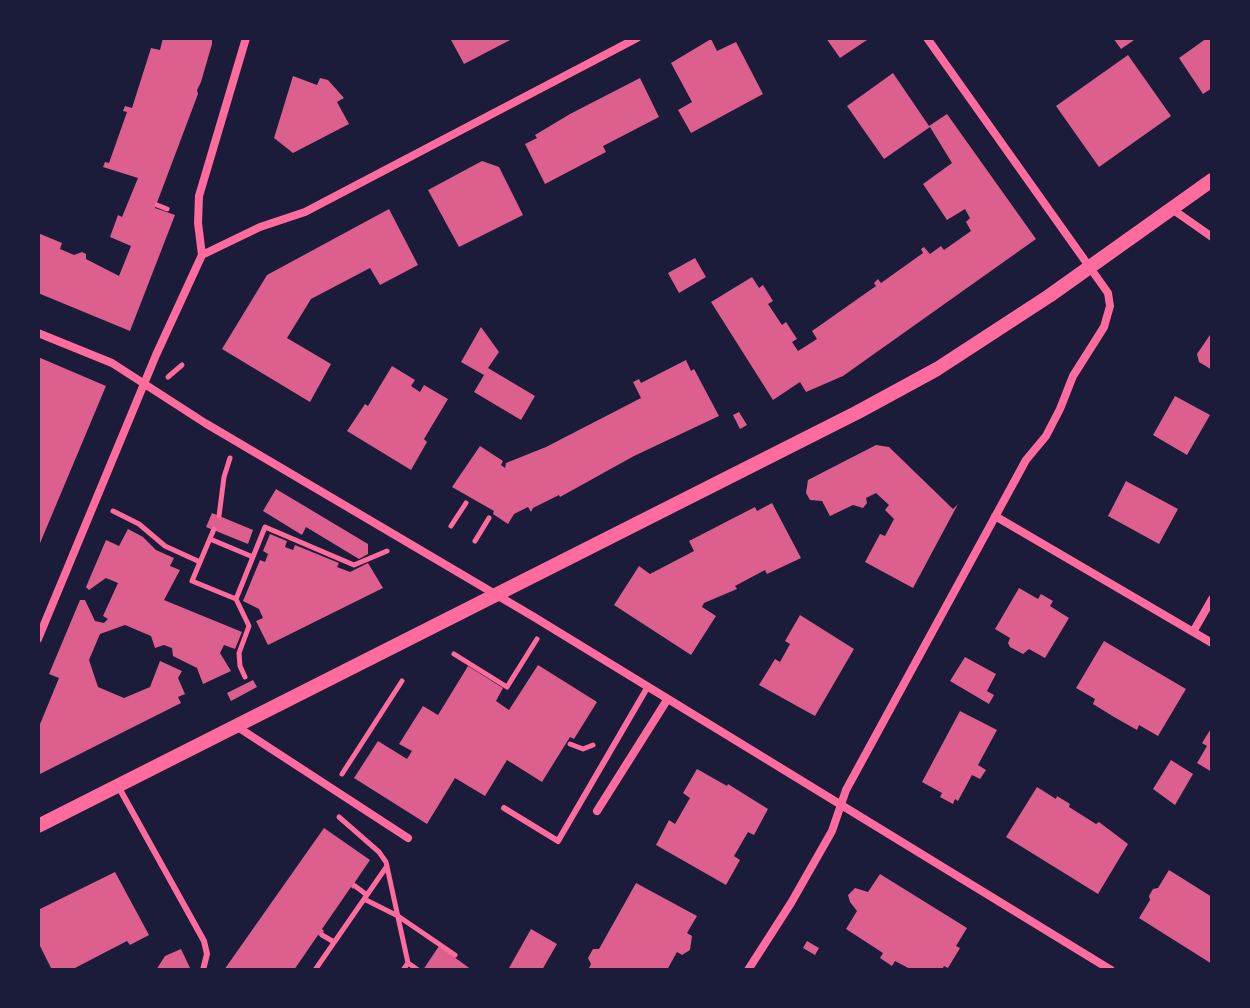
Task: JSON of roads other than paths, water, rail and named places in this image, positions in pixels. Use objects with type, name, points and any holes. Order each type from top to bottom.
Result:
[{"type":"street","points":[[38,639],[144,384],[202,255],[197,211],[199,196],[246,38]]},
{"type":"street","points":[[202,255],[260,227],[305,212],[637,38]]},
{"type":"street","points":[[748,970],[832,831],[840,804],[857,769],[1026,460],[1046,436],[1073,376],[1104,327],[1110,306],[1108,293],[927,38]]},
{"type":"street","points":[[38,826],[845,419],[937,369],[1090,267],[1212,180]]},
{"type":"street","points":[[1172,209],[1212,237]]},
{"type":"street","points":[[38,333],[112,363],[287,473],[495,594],[1111,970]]},
{"type":"street","points":[[995,516],[1212,643]]},
{"type":"street","points":[[1193,632],[1212,599]]},
{"type":"street","points":[[597,811],[667,700]]},
{"type":"street","points":[[235,725],[408,838]]},
{"type":"lane","points":[[504,808],[558,841],[647,688]]},
{"type":"lane","points":[[118,786],[204,941],[207,954],[203,970]]}]
